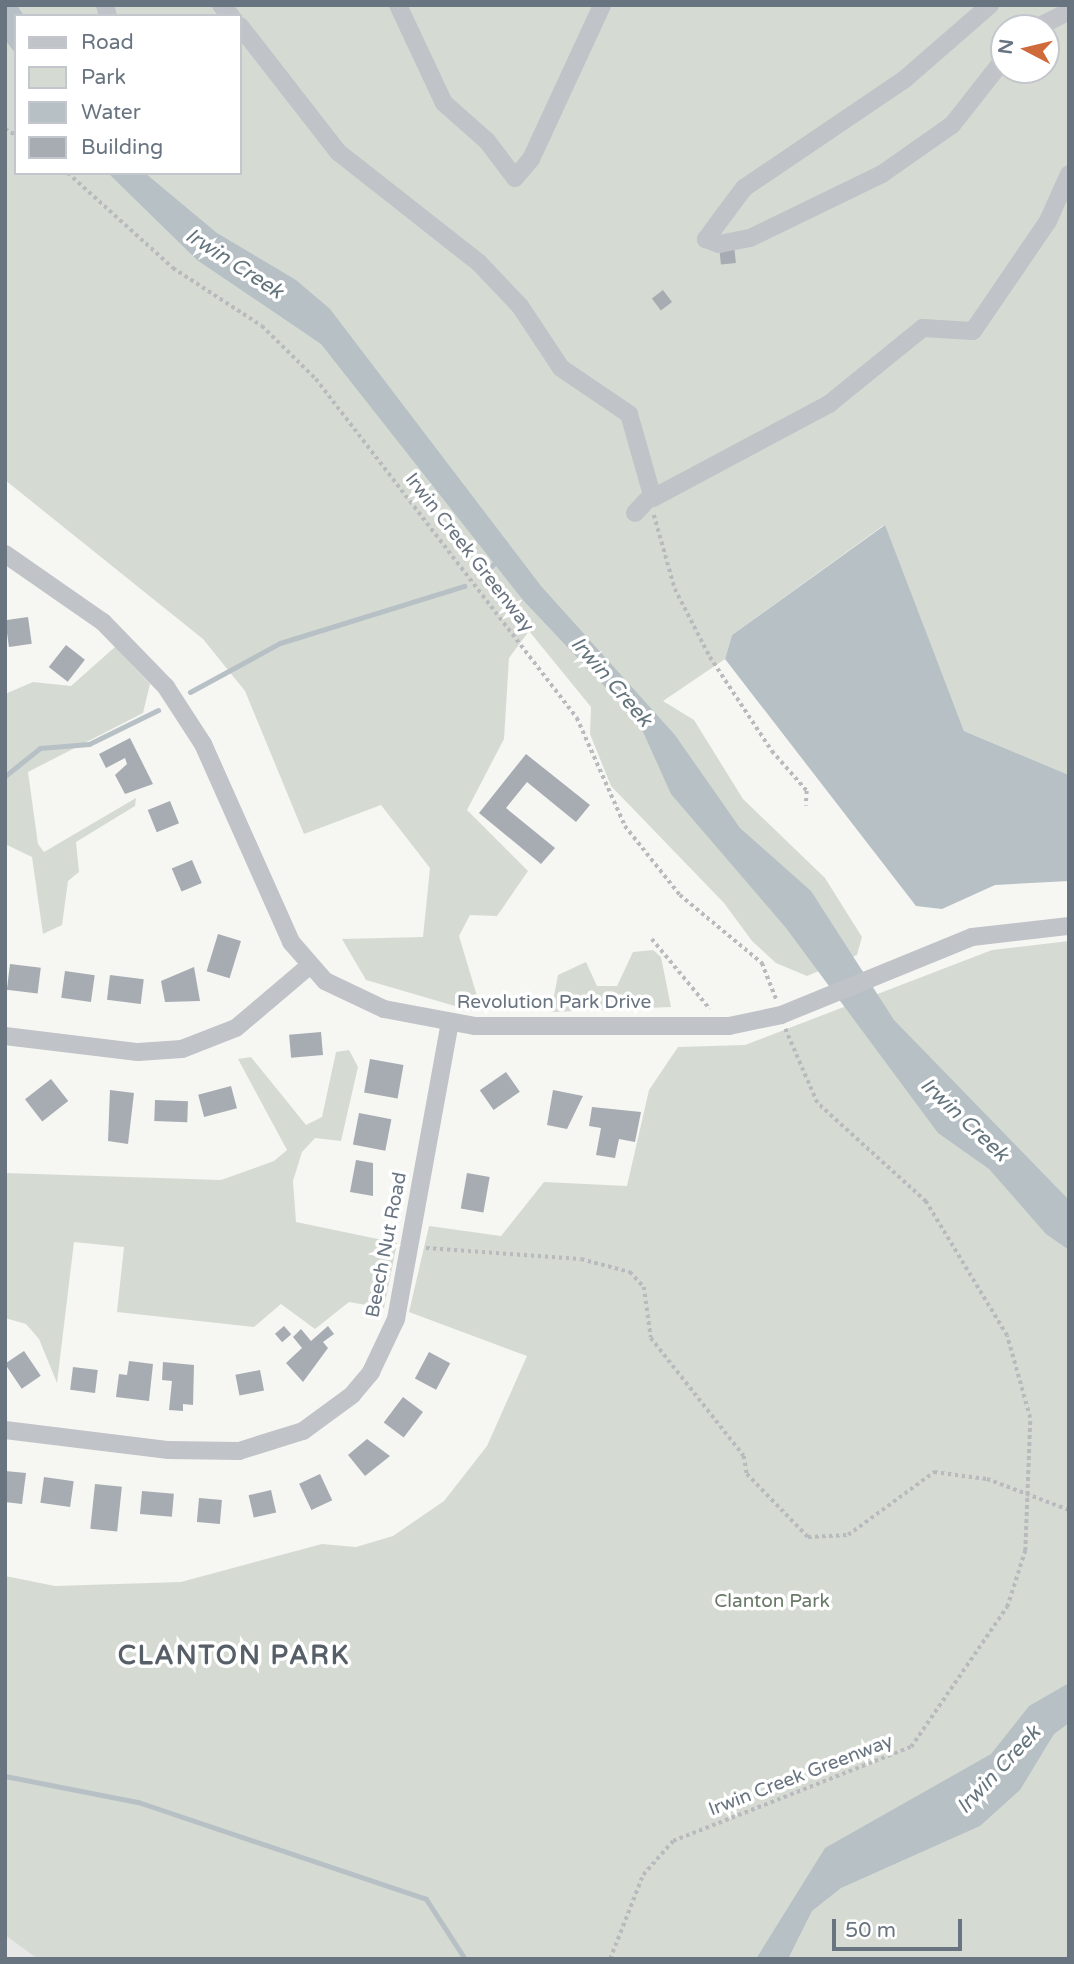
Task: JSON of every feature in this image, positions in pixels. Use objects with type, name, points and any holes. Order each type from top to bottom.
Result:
[{"type":"street","points":[[398,5],[444,103],[487,141],[515,178],[531,159],[602,5]]},
{"type":"street","points":[[990,5],[905,79],[744,188],[712,222],[706,240],[750,238],[882,174],[952,125],[990,77]]},
{"type":"street","points":[[242,29],[338,152],[479,263],[520,306],[558,365],[629,414],[640,437],[650,497]]},
{"type":"street","points":[[635,513],[650,497],[829,404],[923,328],[973,331],[1048,221],[1069,174]]},
{"type":"street","name":"Revolution Park Drive","points":[[5,554],[103,622],[166,687],[203,744],[291,942],[309,967],[352,997],[450,1023],[729,1026],[821,1000],[972,937],[1069,926]]},
{"type":"street","points":[[5,1035],[138,1052],[181,1049],[236,1028],[309,967]]},
{"type":"street","name":"Beech Nut Road","points":[[5,1430],[169,1450],[239,1451],[303,1432],[352,1395],[371,1372],[396,1319],[450,1023]]},
{"type":"path","name":"Irwin Creek Greenway","points":[[70,175],[173,268],[262,326],[316,379],[566,702],[590,740],[625,826],[680,895],[748,950],[767,971],[778,1004]]},
{"type":"path","points":[[650,497],[675,589],[745,713],[811,797],[806,806]]},
{"type":"path","points":[[652,939],[710,1009]]},
{"type":"path","name":"Irwin Creek Greenway","points":[[610,1959],[643,1875],[673,1841],[879,1764],[919,1738],[1012,1598],[1032,1495],[1026,1397],[991,1304],[915,1189],[821,1109],[784,1025]]},
{"type":"path","points":[[420,1248],[581,1259],[630,1272],[644,1287],[651,1338],[744,1455],[747,1474],[808,1538],[848,1535],[934,1472],[967,1473],[1069,1510]]},
{"type":"shaded area","points":[[5,1935],[14,1937],[38,1959],[5,1959]]},
{"type":"green space","points":[[5,5],[1069,5],[1069,775],[964,731],[884,525],[732,635],[725,659],[663,701],[694,720],[743,799],[825,878],[862,937],[857,955],[807,976],[776,963],[752,941],[724,903],[611,786],[590,734],[591,707],[529,631],[509,658],[504,739],[467,810],[528,871],[497,916],[470,915],[459,936],[477,996],[472,1011],[366,980],[342,939],[423,937],[430,868],[381,805],[304,834],[245,691],[203,639],[5,480]]},
{"type":"green space","points":[[115,647],[150,684],[143,713],[28,772],[38,844],[44,852],[136,798],[135,806],[76,842],[79,872],[68,881],[62,925],[43,934],[32,857],[5,844],[5,694],[33,682],[71,686]]},
{"type":"green space","name":"Clanton Park","points":[[1069,941],[1069,1959],[38,1959],[5,1935],[5,1576],[55,1586],[181,1582],[322,1544],[356,1547],[393,1536],[444,1501],[487,1446],[527,1356],[409,1312],[429,1226],[501,1236],[544,1182],[627,1186],[649,1090],[678,1047],[745,1045],[992,950]]},
{"type":"green space","points":[[653,950],[661,957],[671,1007],[551,1012],[558,975],[586,962],[597,986],[617,986],[633,952]]},
{"type":"green space","points":[[349,1050],[358,1067],[341,1141],[315,1138],[302,1152],[293,1181],[296,1222],[397,1243],[384,1308],[349,1302],[315,1329],[281,1304],[254,1327],[117,1312],[124,1247],[74,1242],[57,1383],[39,1339],[26,1324],[5,1318],[5,1173],[221,1180],[274,1161],[287,1150],[238,1059],[251,1057],[306,1125],[322,1117],[336,1052]]},
{"type":"water","points":[[5,5],[17,5],[23,14],[14,14],[14,51],[5,40]]},
{"type":"water","name":"Irwin Creek","points":[[110,175],[147,175],[217,233],[296,280],[330,309],[541,586],[675,735],[740,828],[811,891],[894,1020],[1069,1200],[1069,1250],[1046,1234],[989,1169],[938,1133],[786,928],[671,794],[639,723],[522,599],[321,344],[197,260]]},
{"type":"water","points":[[885,525],[964,731],[1069,775],[1069,881],[995,885],[942,909],[916,906],[725,659],[732,635]]},
{"type":"water","name":"Irwin Creek","points":[[1069,1683],[1069,1723],[1054,1734],[1020,1790],[980,1826],[841,1888],[812,1911],[788,1959],[756,1959],[825,1848],[991,1754],[1029,1706]]},
{"type":"building","points":[[734,245],[736,263],[721,264],[719,247]]},
{"type":"building","points":[[663,290],[672,302],[661,310],[652,298]]},
{"type":"building","points":[[28,617],[32,644],[9,647],[5,620]]},
{"type":"building","points":[[66,645],[85,660],[68,682],[49,667]]},
{"type":"building","points":[[130,738],[153,784],[125,794],[115,775],[127,764],[125,758],[106,768],[99,754]]},
{"type":"building","points":[[526,754],[590,805],[576,822],[527,782],[506,808],[555,848],[541,864],[479,813]]},
{"type":"building","points":[[170,801],[179,823],[157,832],[148,810]]},
{"type":"building","points":[[192,860],[202,883],[182,892],[172,869]]},
{"type":"building","points":[[218,934],[241,941],[230,978],[207,971]]},
{"type":"building","points":[[10,964],[41,968],[38,994],[7,990]]},
{"type":"building","points":[[194,967],[200,1001],[165,1002],[161,981]]},
{"type":"building","points":[[65,971],[95,975],[91,1002],[61,998]]},
{"type":"building","points":[[110,975],[144,979],[141,1004],[107,1000]]},
{"type":"building","points":[[321,1032],[323,1055],[291,1058],[289,1035]]},
{"type":"building","points":[[370,1059],[403,1065],[398,1098],[364,1092]]},
{"type":"building","points":[[506,1072],[520,1092],[494,1110],[480,1090]]},
{"type":"building","points":[[51,1079],[68,1101],[42,1121],[25,1099]]},
{"type":"building","points":[[231,1086],[237,1108],[204,1117],[198,1095]]},
{"type":"building","points":[[110,1090],[134,1093],[128,1144],[108,1141]]},
{"type":"building","points":[[553,1090],[583,1096],[567,1129],[547,1125]]},
{"type":"building","points":[[155,1100],[188,1101],[187,1122],[154,1121]]},
{"type":"building","points":[[592,1107],[641,1112],[635,1142],[619,1139],[615,1158],[596,1155],[601,1128],[589,1126]]},
{"type":"building","points":[[359,1113],[391,1119],[385,1151],[353,1144]]},
{"type":"building","points":[[356,1160],[373,1163],[373,1196],[350,1192]]},
{"type":"building","points":[[467,1173],[490,1177],[483,1212],[461,1208]]},
{"type":"building","points":[[284,1326],[291,1334],[282,1342],[275,1334]]},
{"type":"building","points":[[328,1326],[334,1334],[323,1342],[328,1348],[303,1382],[286,1363],[302,1348],[293,1337],[301,1329],[311,1341]]},
{"type":"building","points":[[24,1351],[41,1376],[22,1389],[5,1364]]},
{"type":"building","points":[[429,1352],[450,1363],[436,1390],[415,1378]]},
{"type":"building","points":[[129,1361],[153,1364],[149,1401],[116,1397],[119,1374],[127,1375]]},
{"type":"building","points":[[163,1362],[194,1365],[193,1405],[183,1404],[183,1411],[169,1410],[172,1381],[162,1380]]},
{"type":"building","points":[[73,1367],[98,1370],[95,1393],[70,1390]]},
{"type":"building","points":[[260,1370],[264,1391],[239,1395],[235,1375]]},
{"type":"building","points":[[403,1397],[423,1412],[404,1438],[384,1423]]},
{"type":"building","points":[[367,1439],[390,1456],[365,1476],[348,1455]]},
{"type":"building","points":[[5,1471],[26,1473],[22,1504],[5,1502]]},
{"type":"building","points":[[320,1474],[332,1500],[311,1510],[299,1484]]},
{"type":"building","points":[[44,1477],[74,1481],[70,1507],[40,1503]]},
{"type":"building","points":[[95,1484],[122,1487],[117,1532],[90,1529]]},
{"type":"building","points":[[271,1490],[276,1512],[254,1518],[249,1495]]},
{"type":"building","points":[[142,1491],[174,1494],[172,1517],[140,1514]]},
{"type":"building","points":[[199,1498],[222,1500],[220,1524],[197,1522]]},
{"type":"waterway","points":[[481,575],[497,561]]},
{"type":"waterway","points":[[190,692],[280,643],[464,586]]},
{"type":"waterway","points":[[5,776],[40,748],[89,744],[158,710]]},
{"type":"waterway","points":[[5,1776],[138,1802],[426,1899],[465,1959]]},
{"type":"district","name":"CLANTON PARK","points":[[234,1656]]}]
